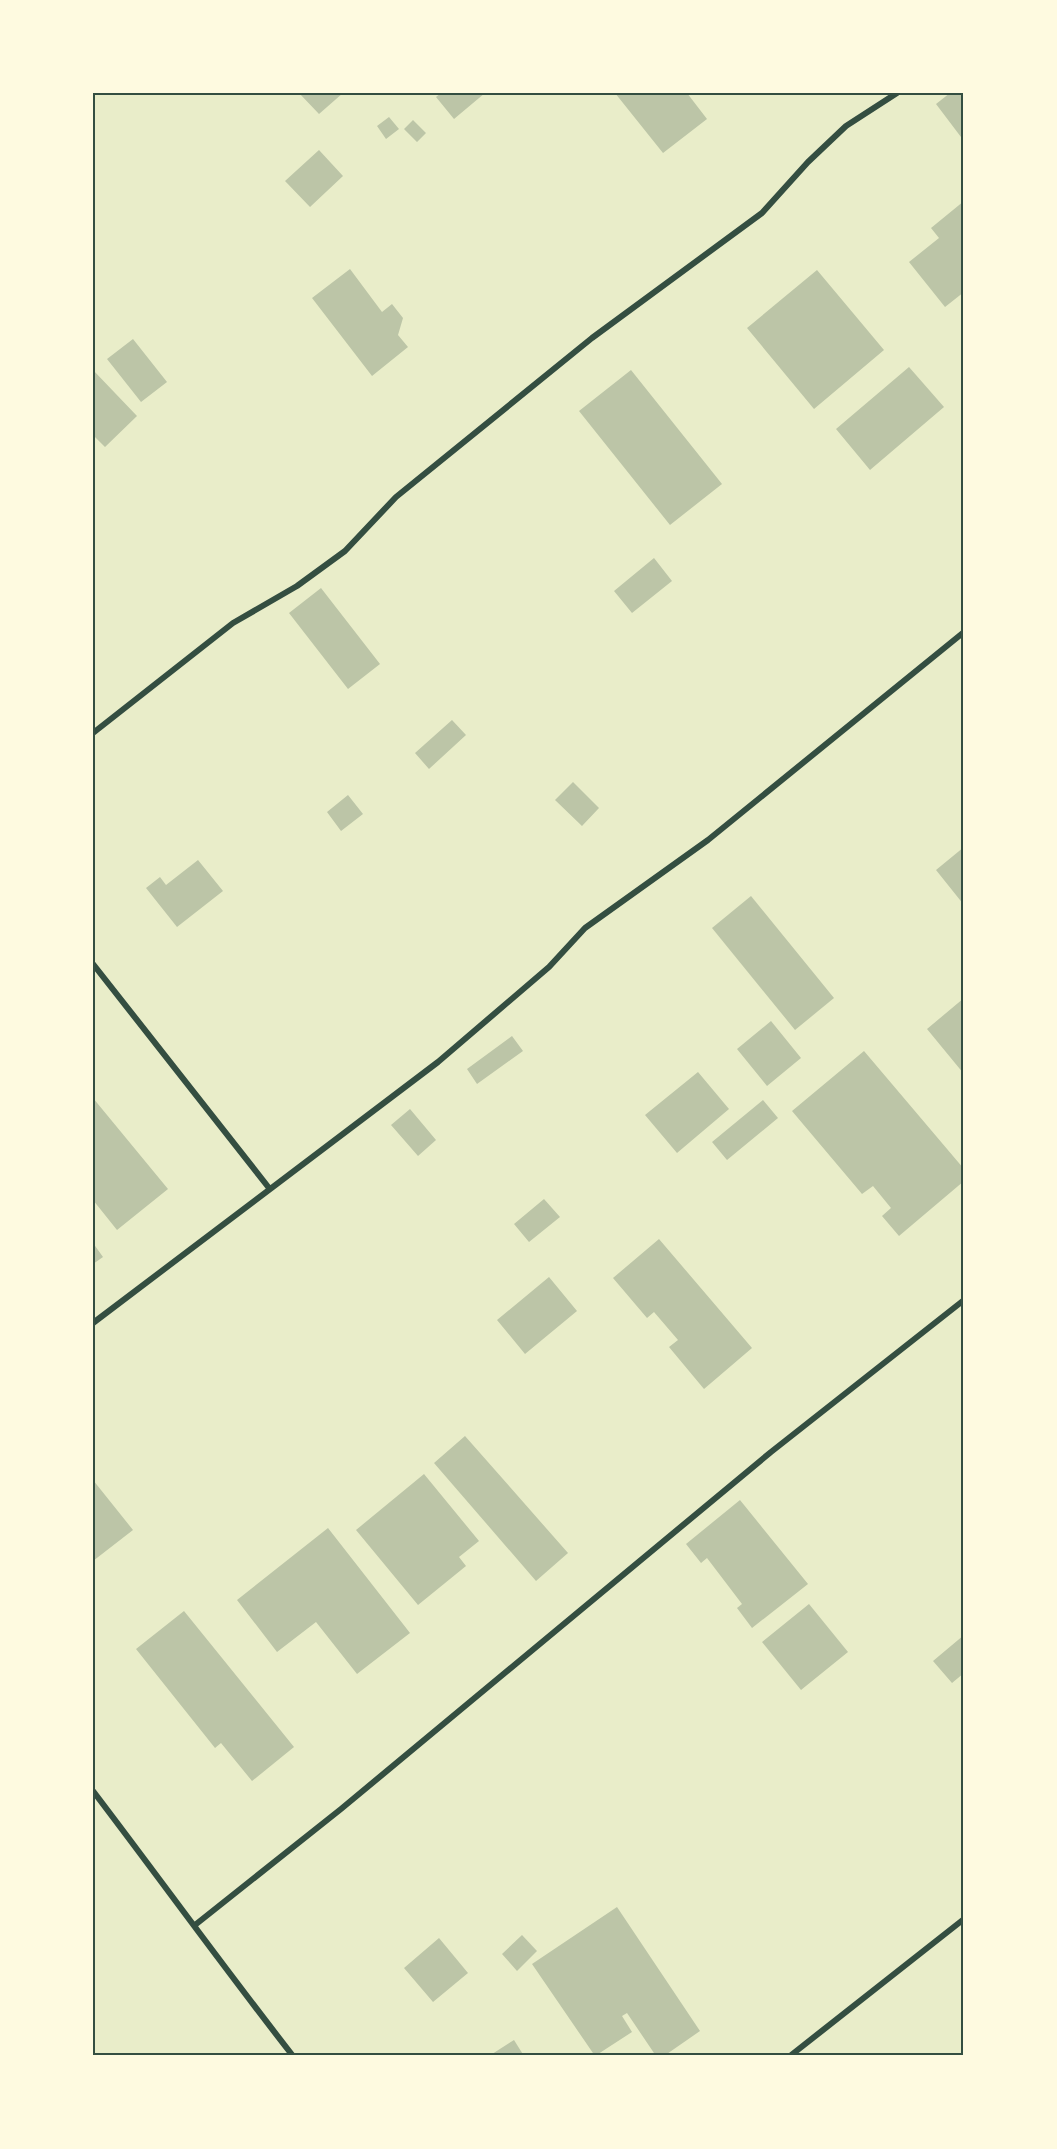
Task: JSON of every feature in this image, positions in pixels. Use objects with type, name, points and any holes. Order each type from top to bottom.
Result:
[{"type":"street","points":[[93,733],[233,622],[297,586],[345,550],[396,497],[592,338],[762,213],[808,162],[846,126],[897,93]]},
{"type":"street","points":[[93,1323],[438,1062],[549,968],[585,928],[708,840],[964,632]]},
{"type":"street","points":[[93,964],[269,1188]]},
{"type":"street","points":[[195,1925],[341,1809],[771,1452],[964,1300]]},
{"type":"street","points":[[93,1791],[195,1925],[215,1956],[293,2056]]},
{"type":"street","points":[[790,2056],[964,1919]]},
{"type":"building","points":[[299,93],[343,93],[319,114]]},
{"type":"building","points":[[441,93],[485,93],[454,119],[436,97]]},
{"type":"building","points":[[615,93],[687,93],[707,119],[663,153]]},
{"type":"building","points":[[950,93],[964,93],[964,141],[936,104]]},
{"type":"building","points":[[389,117],[399,129],[386,139],[377,126]]},
{"type":"building","points":[[413,120],[426,133],[417,142],[404,129]]},
{"type":"building","points":[[319,150],[343,176],[310,207],[285,181]]},
{"type":"building","points":[[964,201],[964,292],[945,307],[909,262],[939,238],[931,228]]},
{"type":"building","points":[[350,269],[382,312],[392,304],[403,318],[398,335],[408,347],[372,376],[312,298]]},
{"type":"building","points":[[817,270],[884,350],[814,409],[747,328]]},
{"type":"building","points":[[133,339],[167,382],[141,402],[107,359]]},
{"type":"building","points":[[909,367],[944,407],[870,470],[836,429]]},
{"type":"building","points":[[93,370],[137,416],[105,447],[93,435]]},
{"type":"building","points":[[631,370],[722,484],[670,525],[579,411]]},
{"type":"building","points":[[654,558],[672,581],[632,613],[614,591]]},
{"type":"building","points":[[321,588],[380,664],[348,689],[289,613]]},
{"type":"building","points":[[452,720],[466,735],[429,769],[415,753]]},
{"type":"building","points":[[573,782],[599,808],[582,826],[555,800]]},
{"type":"building","points":[[348,795],[363,814],[341,831],[327,812]]},
{"type":"building","points":[[964,847],[964,905],[936,870]]},
{"type":"building","points":[[198,860],[223,891],[177,927],[146,888],[160,877],[166,885]]},
{"type":"building","points":[[751,896],[834,998],[795,1030],[712,928]]},
{"type":"building","points":[[964,998],[964,1074],[927,1029]]},
{"type":"building","points":[[771,1021],[801,1058],[767,1086],[737,1049]]},
{"type":"building","points":[[512,1036],[523,1051],[477,1084],[467,1069]]},
{"type":"building","points":[[864,1051],[964,1169],[964,1181],[899,1236],[882,1216],[891,1208],[873,1186],[862,1194],[792,1111]]},
{"type":"building","points":[[698,1072],[729,1109],[677,1153],[645,1115]]},
{"type":"building","points":[[93,1098],[168,1189],[117,1230],[93,1200]]},
{"type":"building","points":[[763,1100],[778,1118],[727,1160],[712,1142]]},
{"type":"building","points":[[410,1109],[436,1140],[418,1156],[391,1125]]},
{"type":"building","points":[[544,1199],[560,1217],[529,1242],[514,1224]]},
{"type":"building","points":[[659,1239],[752,1348],[704,1389],[669,1347],[678,1340],[654,1312],[647,1318],[613,1278]]},
{"type":"building","points":[[93,1243],[103,1257],[93,1264]]},
{"type":"building","points":[[549,1277],[577,1311],[525,1354],[497,1320]]},
{"type":"building","points":[[465,1436],[568,1553],[536,1581],[434,1463]]},
{"type":"building","points":[[424,1474],[479,1541],[459,1557],[466,1566],[418,1605],[356,1530]]},
{"type":"building","points":[[93,1480],[133,1530],[93,1561]]},
{"type":"building","points":[[740,1500],[808,1584],[752,1628],[737,1608],[742,1604],[707,1558],[701,1563],[686,1544]]},
{"type":"building","points":[[328,1528],[410,1633],[357,1674],[316,1622],[277,1652],[237,1600]]},
{"type":"building","points":[[809,1604],[848,1652],[801,1690],[762,1642]]},
{"type":"building","points":[[184,1611],[294,1747],[252,1781],[221,1743],[215,1748],[136,1649]]},
{"type":"building","points":[[964,1635],[964,1673],[952,1683],[933,1661]]},
{"type":"building","points":[[617,1907],[700,2031],[664,2056],[656,2056],[627,2013],[622,2016],[632,2032],[595,2056],[532,1964]]},
{"type":"building","points":[[522,1935],[537,1951],[517,1971],[502,1954]]},
{"type":"building","points":[[439,1938],[468,1973],[433,2002],[404,1968]]},
{"type":"building","points":[[514,2040],[524,2056],[489,2056]]}]
